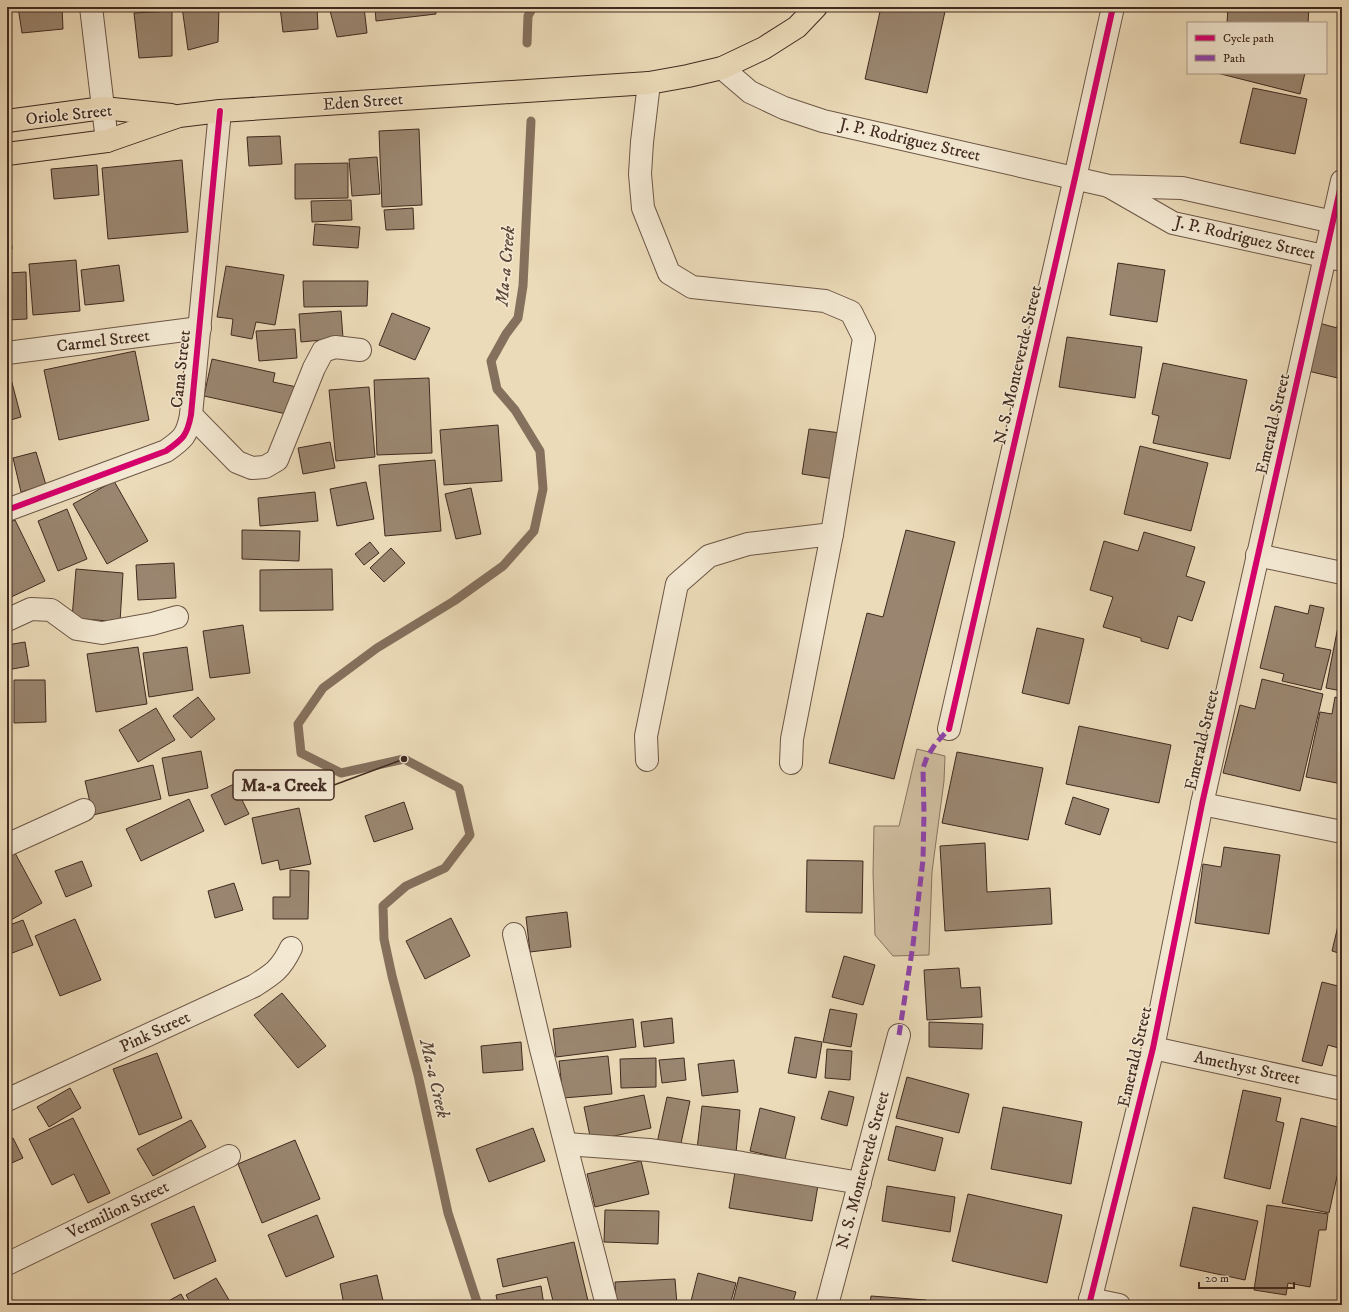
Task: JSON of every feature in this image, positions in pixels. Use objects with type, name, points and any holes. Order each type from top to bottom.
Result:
[{"type":"main road","name":"Eden Street","points":[[7,154],[107,141],[178,116],[220,111],[649,83],[688,76],[722,68],[764,48],[797,27],[816,7]]},
{"type":"main road","name":"Oriole Street","points":[[7,122],[103,108],[178,116]]},
{"type":"street","points":[[91,7],[107,141]]},
{"type":"street","name":"N. S. Monteverde Street","points":[[949,729],[1113,7]]},
{"type":"street","name":"J. P. Rodriguez Street","points":[[722,68],[750,92],[784,108],[823,121],[1109,186],[1182,188],[1337,223]]},
{"type":"street","points":[[649,83],[640,174],[643,208],[669,273],[692,287],[825,300],[851,312],[864,338],[832,534],[792,739],[791,763]]},
{"type":"street","name":"Cana Street","points":[[7,510],[166,451],[181,440],[188,429],[191,415],[200,328],[220,111]]},
{"type":"street","name":"Emerald Street","points":[[1089,1302],[1153,1048],[1202,804],[1257,555],[1334,258],[1342,182]]},
{"type":"street","name":"J. P. Rodriguez Street","points":[[1109,186],[1173,223],[1334,258]]},
{"type":"street","name":"Carmel Street","points":[[7,353],[200,328]]},
{"type":"street","points":[[191,415],[237,462],[252,468],[265,467],[277,460],[314,368],[323,351],[335,346],[360,350]]},
{"type":"street","points":[[647,760],[646,736],[677,584],[709,556],[715,554],[748,544],[832,534]]},
{"type":"street","points":[[1257,555],[1342,573]]},
{"type":"street","points":[[9,619],[32,609],[51,610],[77,629],[102,633],[152,624],[177,617]]},
{"type":"street","points":[[1202,804],[1342,832]]},
{"type":"street","points":[[7,845],[84,810]]},
{"type":"street","points":[[514,934],[541,1049],[608,1305]]},
{"type":"street","name":"Pink Street","points":[[7,1100],[254,986],[272,975],[284,962],[291,948]]},
{"type":"street","name":"N. S. Monteverde Street","points":[[827,1305],[899,1035]]},
{"type":"street","name":"Amethyst Street","points":[[1153,1048],[1342,1089]]},
{"type":"street","points":[[566,1144],[649,1150],[742,1163],[860,1183]]},
{"type":"street","name":"Vermilion Street","points":[[7,1264],[229,1156]]},
{"type":"street","points":[[1089,1302],[1119,1305]]},
{"type":"shaded area","points":[[917,749],[945,756],[944,781],[932,872],[929,955],[893,956],[875,935],[873,873],[874,826],[899,826]]},
{"type":"building","points":[[18,7],[62,7],[63,29],[22,33]]},
{"type":"building","points":[[182,7],[219,7],[218,42],[188,50]]},
{"type":"building","points":[[280,7],[317,7],[318,29],[283,32]]},
{"type":"building","points":[[329,7],[364,7],[367,33],[337,37]]},
{"type":"building","points":[[375,7],[435,7],[436,14],[376,21]]},
{"type":"building","points":[[881,7],[946,7],[927,93],[865,79]]},
{"type":"building","points":[[1228,7],[1309,7],[1308,22],[1227,22]]},
{"type":"building","points":[[172,11],[172,56],[139,58],[134,13]]},
{"type":"building","points":[[1221,74],[1305,74],[1300,94]]},
{"type":"building","points":[[1253,88],[1307,99],[1295,154],[1240,143]]},
{"type":"building","points":[[419,129],[422,205],[382,207],[379,131]]},
{"type":"building","points":[[280,136],[282,164],[249,166],[247,137]]},
{"type":"building","points":[[377,157],[380,194],[352,196],[349,159]]},
{"type":"building","points":[[182,160],[188,232],[108,239],[102,168]]},
{"type":"building","points":[[348,163],[348,198],[295,199],[295,164]]},
{"type":"building","points":[[97,165],[99,195],[54,199],[51,169]]},
{"type":"building","points":[[351,200],[352,220],[312,222],[311,201]]},
{"type":"building","points":[[8,202],[12,249],[7,249]]},
{"type":"building","points":[[413,208],[414,229],[386,230],[384,210]]},
{"type":"building","points":[[315,224],[360,227],[358,248],[313,245]]},
{"type":"building","points":[[76,260],[80,311],[33,315],[29,264]]},
{"type":"building","points":[[1118,263],[1165,270],[1157,322],[1110,315]]},
{"type":"building","points":[[119,265],[124,301],[85,305],[81,270]]},
{"type":"building","points":[[226,266],[284,275],[275,325],[256,322],[252,339],[231,335],[233,319],[217,317]]},
{"type":"building","points":[[26,272],[27,319],[7,320],[7,273]]},
{"type":"building","points":[[303,281],[368,281],[367,306],[304,307]]},
{"type":"building","points":[[341,311],[343,338],[301,342],[299,314]]},
{"type":"building","points":[[392,313],[430,328],[415,360],[379,345]]},
{"type":"building","points":[[1338,319],[1342,320],[1342,379],[1308,371],[1319,323],[1337,328]]},
{"type":"building","points":[[295,329],[297,358],[259,361],[256,331]]},
{"type":"building","points":[[1067,337],[1142,347],[1135,398],[1059,387]]},
{"type":"building","points":[[135,351],[149,420],[59,440],[44,370]]},
{"type":"building","points":[[212,359],[275,373],[273,382],[297,387],[291,415],[204,396]]},
{"type":"building","points":[[1163,363],[1247,380],[1230,459],[1153,443],[1159,416],[1152,414]]},
{"type":"building","points":[[429,378],[432,453],[377,455],[374,380]]},
{"type":"building","points":[[11,379],[21,417],[7,421],[7,380]]},
{"type":"building","points":[[369,387],[375,457],[336,461],[329,390]]},
{"type":"building","points":[[498,425],[502,481],[444,485],[440,430]]},
{"type":"building","points":[[809,429],[841,433],[834,479],[802,474]]},
{"type":"building","points":[[330,442],[335,468],[303,474],[298,448]]},
{"type":"building","points":[[1140,446],[1208,463],[1191,531],[1124,514]]},
{"type":"building","points":[[36,452],[46,485],[21,492],[13,458]]},
{"type":"building","points":[[435,460],[441,531],[385,536],[379,465]]},
{"type":"building","points":[[114,481],[148,541],[107,564],[73,504]]},
{"type":"building","points":[[366,482],[374,519],[337,526],[330,489]]},
{"type":"building","points":[[471,488],[481,534],[456,539],[445,494]]},
{"type":"building","points":[[315,492],[318,521],[260,526],[258,498]]},
{"type":"building","points":[[67,509],[87,559],[58,571],[38,521]]},
{"type":"building","points":[[15,520],[45,581],[7,599],[7,523]]},
{"type":"building","points":[[242,530],[300,531],[299,561],[242,559]]},
{"type":"building","points":[[906,530],[955,542],[894,779],[829,763],[867,613],[883,617]]},
{"type":"building","points":[[1144,532],[1195,547],[1186,576],[1205,582],[1192,621],[1178,616],[1168,649],[1141,641],[1141,638],[1103,627],[1113,597],[1090,590],[1104,541],[1138,551]]},
{"type":"building","points":[[370,542],[379,553],[364,565],[355,554]]},
{"type":"building","points":[[391,548],[405,563],[384,582],[370,568]]},
{"type":"building","points":[[174,563],[176,598],[138,600],[136,565]]},
{"type":"building","points":[[76,569],[123,573],[120,622],[72,618]]},
{"type":"building","points":[[332,569],[333,610],[260,611],[260,570]]},
{"type":"building","points":[[1310,605],[1324,608],[1315,647],[1331,650],[1321,690],[1282,681],[1284,674],[1260,668],[1275,606],[1308,614]]},
{"type":"building","points":[[1342,606],[1342,691],[1326,688]]},
{"type":"building","points":[[243,625],[250,673],[210,678],[203,631]]},
{"type":"building","points":[[1037,628],[1084,639],[1069,704],[1022,693]]},
{"type":"building","points":[[25,642],[29,666],[7,670],[7,645]]},
{"type":"building","points":[[138,647],[147,704],[96,712],[87,654]]},
{"type":"building","points":[[187,647],[193,690],[149,697],[143,653]]},
{"type":"building","points":[[1262,679],[1323,694],[1300,791],[1223,773],[1240,705],[1255,709]]},
{"type":"building","points":[[14,680],[45,680],[46,722],[14,723]]},
{"type":"building","points":[[198,697],[215,719],[191,738],[173,716]]},
{"type":"building","points":[[1335,697],[1342,699],[1342,784],[1306,777],[1320,712],[1332,714]]},
{"type":"building","points":[[156,708],[175,740],[138,762],[119,730]]},
{"type":"building","points":[[1079,726],[1171,745],[1159,803],[1066,784]]},
{"type":"building","points":[[201,751],[208,788],[169,796],[162,758]]},
{"type":"building","points":[[957,752],[1043,768],[1028,840],[942,823]]},
{"type":"building","points":[[153,765],[161,799],[93,815],[85,781]]},
{"type":"building","points":[[234,784],[249,814],[225,825],[211,795]]},
{"type":"building","points":[[1073,797],[1109,809],[1100,835],[1065,824]]},
{"type":"building","points":[[189,799],[204,831],[141,861],[126,829]]},
{"type":"building","points":[[404,802],[413,829],[374,842],[365,816]]},
{"type":"building","points":[[299,808],[311,864],[280,870],[278,860],[262,864],[252,818]]},
{"type":"building","points":[[985,843],[987,892],[1050,888],[1052,924],[945,931],[940,846]]},
{"type":"building","points":[[1224,847],[1280,855],[1269,934],[1195,923],[1203,864],[1221,867]]},
{"type":"building","points":[[15,853],[42,903],[7,922],[7,858]]},
{"type":"building","points":[[807,860],[863,861],[862,913],[806,912]]},
{"type":"building","points":[[82,861],[92,886],[66,897],[55,871]]},
{"type":"building","points":[[290,870],[309,871],[308,919],[273,919],[273,897],[290,897]]},
{"type":"building","points":[[234,883],[243,910],[215,918],[208,891]]},
{"type":"building","points":[[1342,909],[1342,954],[1332,951]]},
{"type":"building","points":[[567,912],[571,947],[530,952],[526,917]]},
{"type":"building","points":[[451,918],[470,956],[425,979],[406,941]]},
{"type":"building","points":[[75,919],[101,980],[60,996],[35,936]]},
{"type":"building","points":[[23,920],[33,945],[7,955],[7,926]]},
{"type":"building","points":[[844,956],[875,965],[863,1005],[832,997]]},
{"type":"building","points":[[959,968],[961,988],[980,987],[982,1017],[927,1020],[924,970]]},
{"type":"building","points":[[1322,982],[1342,987],[1342,1049],[1328,1045],[1322,1066],[1302,1061]]},
{"type":"building","points":[[282,993],[326,1046],[298,1068],[254,1015]]},
{"type":"building","points":[[830,1009],[857,1014],[851,1047],[823,1042]]},
{"type":"building","points":[[672,1018],[674,1043],[644,1047],[641,1022]]},
{"type":"building","points":[[633,1019],[636,1047],[556,1057],[553,1029]]},
{"type":"building","points":[[929,1022],[983,1024],[982,1049],[929,1047]]},
{"type":"building","points":[[795,1037],[822,1042],[816,1078],[788,1073]]},
{"type":"building","points":[[521,1042],[523,1070],[483,1073],[481,1046]]},
{"type":"building","points":[[827,1049],[852,1051],[850,1080],[825,1078]]},
{"type":"building","points":[[157,1053],[182,1118],[139,1135],[113,1069]]},
{"type":"building","points":[[608,1056],[612,1094],[563,1098],[559,1061]]},
{"type":"building","points":[[656,1058],[656,1087],[621,1088],[620,1059]]},
{"type":"building","points":[[684,1058],[686,1080],[662,1083],[659,1060]]},
{"type":"building","points":[[734,1060],[738,1092],[702,1096],[698,1064]]},
{"type":"building","points":[[907,1077],[969,1094],[959,1133],[896,1118]]},
{"type":"building","points":[[70,1088],[81,1108],[49,1127],[37,1107]]},
{"type":"building","points":[[1243,1090],[1281,1098],[1276,1121],[1284,1123],[1270,1189],[1224,1178]]},
{"type":"building","points":[[829,1091],[854,1097],[847,1126],[821,1119]]},
{"type":"building","points":[[644,1095],[651,1128],[591,1141],[584,1107]]},
{"type":"building","points":[[667,1097],[690,1101],[680,1148],[657,1143]]},
{"type":"building","points":[[702,1106],[740,1110],[736,1153],[697,1149]]},
{"type":"building","points":[[1003,1107],[1082,1122],[1071,1184],[991,1169]]},
{"type":"building","points":[[760,1108],[795,1117],[785,1159],[750,1151]]},
{"type":"building","points":[[73,1118],[110,1193],[88,1203],[74,1174],[52,1185],[29,1139]]},
{"type":"building","points":[[1301,1118],[1342,1128],[1342,1154],[1329,1213],[1282,1203]]},
{"type":"building","points":[[191,1120],[206,1147],[153,1176],[137,1149]]},
{"type":"building","points":[[896,1126],[943,1138],[935,1171],[888,1160]]},
{"type":"building","points":[[533,1128],[545,1161],[489,1182],[476,1149]]},
{"type":"building","points":[[13,1138],[23,1158],[7,1165],[7,1140]]},
{"type":"building","points":[[295,1140],[320,1199],[262,1223],[238,1164]]},
{"type":"building","points":[[641,1161],[649,1194],[595,1207],[587,1174]]},
{"type":"building","points":[[735,1172],[818,1185],[812,1221],[729,1208]]},
{"type":"building","points":[[887,1186],[955,1197],[950,1232],[882,1221]]},
{"type":"building","points":[[968,1194],[1062,1215],[1047,1283],[952,1261]]},
{"type":"building","points":[[1267,1205],[1328,1214],[1326,1230],[1319,1230],[1310,1287],[1288,1283],[1286,1295],[1254,1290]]},
{"type":"building","points":[[194,1206],[216,1261],[174,1279],[151,1224]]},
{"type":"building","points":[[1193,1207],[1258,1221],[1245,1280],[1180,1266]]},
{"type":"building","points":[[605,1210],[659,1211],[658,1244],[604,1242]]},
{"type":"building","points":[[317,1215],[334,1257],[286,1277],[268,1235]]},
{"type":"building","points":[[574,1242],[589,1305],[554,1305],[547,1277],[503,1287],[497,1259]]},
{"type":"building","points":[[698,1273],[736,1283],[730,1305],[690,1305]]},
{"type":"building","points":[[377,1275],[384,1305],[344,1305],[340,1284]]},
{"type":"building","points":[[739,1277],[796,1292],[792,1305],[732,1305]]},
{"type":"building","points":[[216,1278],[232,1305],[192,1305],[186,1295]]},
{"type":"building","points":[[675,1279],[677,1305],[616,1305],[615,1282]]},
{"type":"building","points":[[541,1286],[544,1305],[498,1305],[496,1295]]},
{"type":"building","points":[[181,1294],[187,1305],[163,1305],[163,1304]]},
{"type":"building","points":[[871,1296],[926,1300],[926,1305],[870,1305]]},
{"type":"waterway","name":"Ma-a Creek","points":[[527,43],[528,16],[533,7]]},
{"type":"waterway","name":"Ma-a Creek","points":[[478,1305],[448,1213],[418,1075],[392,976],[384,939],[383,906],[406,886],[445,868],[470,835],[459,788],[404,759],[341,773],[301,753],[298,724],[323,688],[377,648],[454,601],[503,566],[534,531],[543,489],[540,451],[515,410],[497,389],[491,361],[506,334],[518,318],[523,286],[531,121]]},
{"type":"marked path","points":[[899,1035],[913,945],[923,860],[923,768],[927,757],[936,743],[949,729]]},
{"type":"cycle path","points":[[949,729],[1113,7]]},
{"type":"cycle path","points":[[7,510],[166,451],[177,443],[186,432],[191,415],[220,111]]},
{"type":"cycle path","points":[[1089,1305],[1153,1048],[1202,804],[1342,181]]},
{"type":"place","name":"Ma-a Creek","points":[[404,759]]}]
